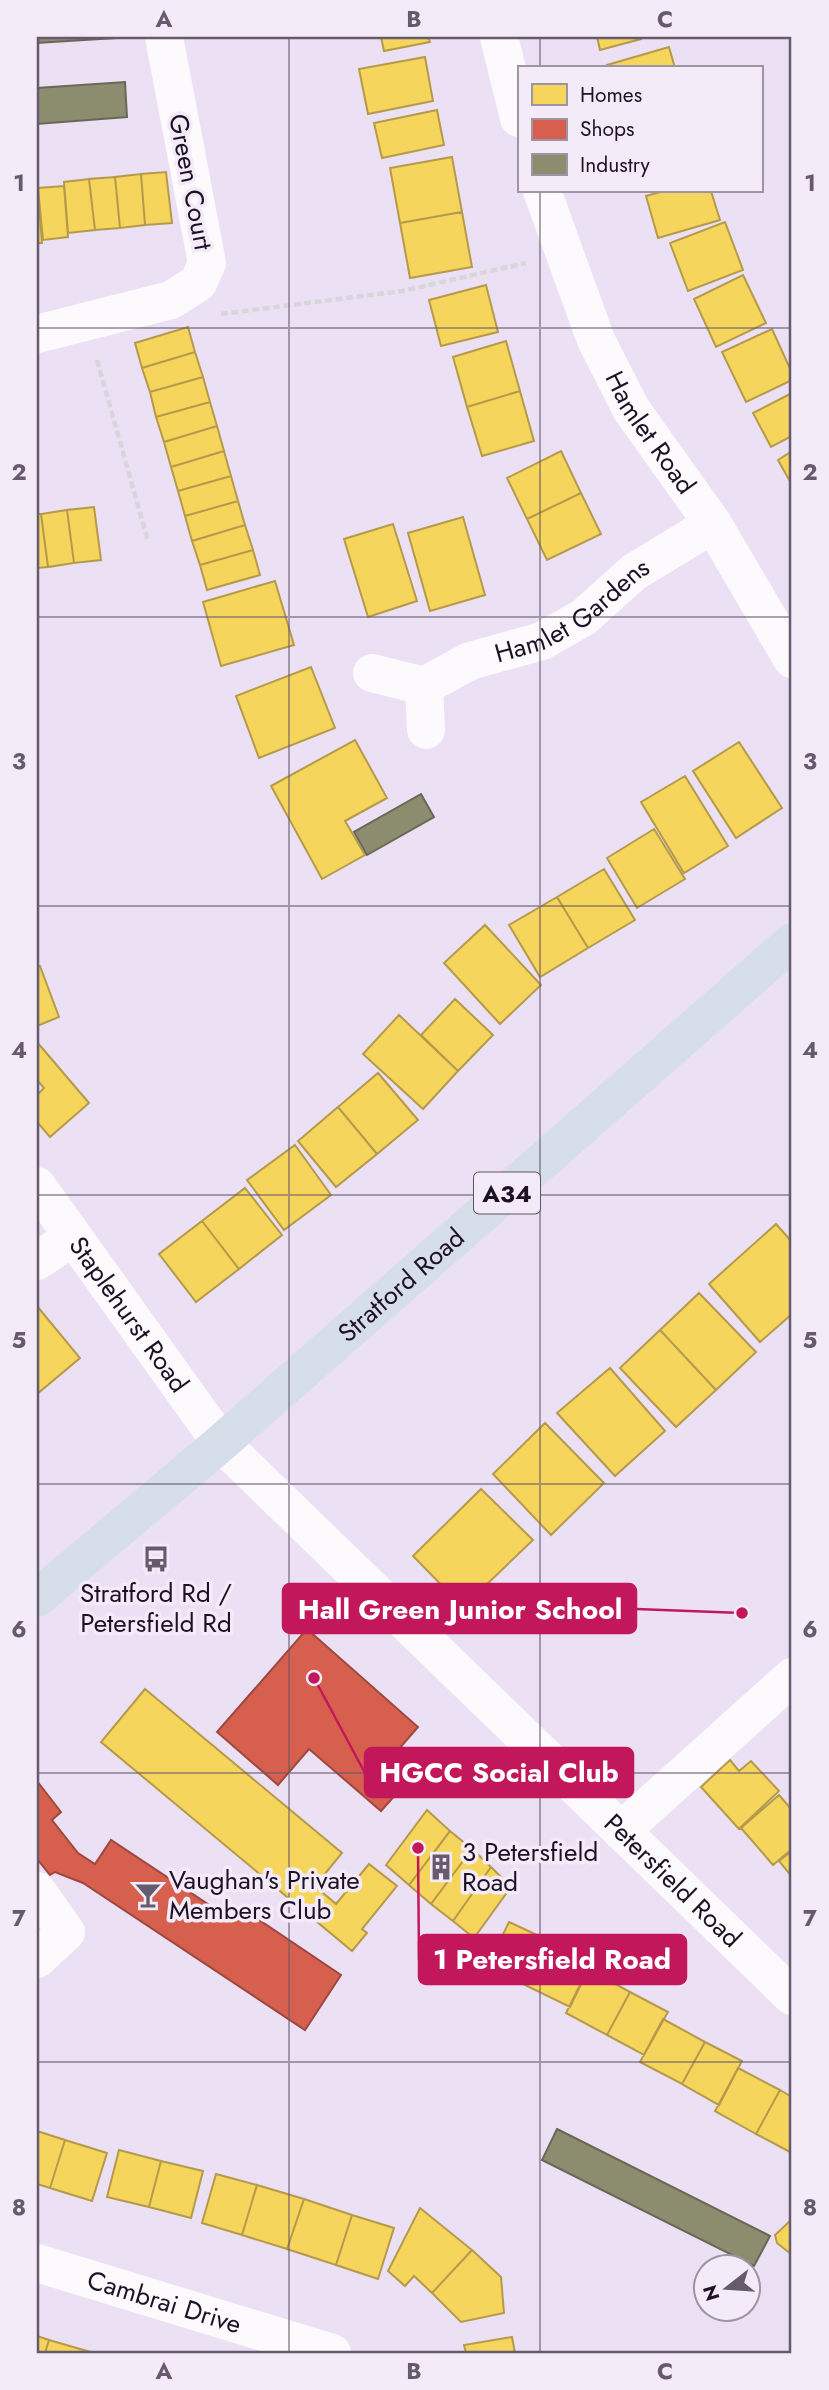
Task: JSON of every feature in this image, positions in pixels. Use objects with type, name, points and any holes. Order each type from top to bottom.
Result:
[{"type":"highway","name":"Stratford Road","points":[[37,1598],[221,1443],[792,942]]},
{"type":"street","name":"Green Court","points":[[37,334],[171,300],[198,283],[206,263],[164,37]]},
{"type":"street","points":[[499,37],[518,114]]},
{"type":"street","name":"Hamlet Road","points":[[542,192],[596,340],[631,409],[713,524],[792,659]]},
{"type":"street","name":"Hamlet Gardens","points":[[424,686],[470,661],[542,641],[553,635],[584,617],[634,572],[713,524]]},
{"type":"street","points":[[372,673],[424,686],[426,730]]},
{"type":"street","name":"Staplehurst Road","points":[[37,1186],[221,1443]]},
{"type":"street","points":[[37,1261],[73,1237]]},
{"type":"street","name":"Petersfield Road","points":[[221,1443],[792,1996]]},
{"type":"street","points":[[621,1830],[792,1677]]},
{"type":"street","points":[[37,1891],[66,1932],[37,1959]]},
{"type":"street","name":"Cambrai Drive","points":[[37,2263],[332,2353]]},
{"type":"path","points":[[198,283],[223,316],[402,291],[564,254]]},
{"type":"path","points":[[86,321],[148,541]]},
{"type":"building: Homes","points":[[381,37],[428,37],[430,42],[384,51]]},
{"type":"building: Homes","points":[[597,37],[640,37],[641,39],[600,50]]},
{"type":"building: Homes","points":[[669,47],[674,66],[607,66]]},
{"type":"building: Homes","points":[[425,57],[433,101],[368,114],[359,69]]},
{"type":"building: Homes","points":[[437,110],[444,145],[382,158],[374,123]]},
{"type":"building: Homes","points":[[452,157],[462,212],[400,223],[390,168]]},
{"type":"building: Homes","points":[[166,172],[172,223],[145,225],[141,174]]},
{"type":"building: Homes","points":[[141,174],[145,225],[120,228],[115,177]]},
{"type":"building: Homes","points":[[115,177],[120,228],[95,230],[89,179]]},
{"type":"building: Homes","points":[[89,179],[95,230],[68,233],[64,182]]},
{"type":"building: Homes","points":[[64,186],[68,237],[43,240],[38,188]]},
{"type":"building: Homes","points":[[38,191],[42,243],[37,243]]},
{"type":"building: Homes","points":[[660,192],[711,192],[720,220],[658,238],[646,196]]},
{"type":"building: Homes","points":[[462,212],[472,267],[410,278],[400,223]]},
{"type":"building: Homes","points":[[725,222],[743,270],[688,291],[670,243]]},
{"type":"building: Homes","points":[[743,275],[766,323],[716,347],[694,299]]},
{"type":"building: Homes","points":[[486,285],[498,332],[441,346],[429,300]]},
{"type":"building: Homes","points":[[188,327],[195,352],[142,368],[135,343]]},
{"type":"building: Homes","points":[[772,329],[792,373],[792,380],[746,402],[722,352]]},
{"type":"building: Homes","points":[[506,341],[520,391],[467,407],[453,357]]},
{"type":"building: Homes","points":[[195,352],[203,377],[150,392],[142,368]]},
{"type":"building: Homes","points":[[203,377],[210,402],[156,417],[150,392]]},
{"type":"building: Homes","points":[[520,391],[534,441],[482,456],[467,407]]},
{"type":"building: Homes","points":[[792,393],[792,436],[771,447],[753,413]]},
{"type":"building: Homes","points":[[210,402],[217,426],[164,442],[156,417]]},
{"type":"building: Homes","points":[[217,426],[224,451],[171,467],[164,442]]},
{"type":"building: Homes","points":[[224,451],[231,476],[178,491],[171,467]]},
{"type":"building: Homes","points":[[561,451],[581,493],[527,519],[507,478]]},
{"type":"building: Homes","points":[[792,451],[792,485],[778,460]]},
{"type":"building: Homes","points":[[231,476],[238,501],[185,516],[178,491]]},
{"type":"building: Homes","points":[[581,493],[601,534],[547,560],[527,519]]},
{"type":"building: Homes","points":[[238,501],[245,525],[192,541],[185,516]]},
{"type":"building: Homes","points":[[94,507],[101,560],[74,563],[67,510]]},
{"type":"building: Homes","points":[[67,510],[74,563],[48,567],[41,514]]},
{"type":"building: Homes","points":[[37,514],[41,514],[48,567],[37,568]]},
{"type":"building: Homes","points":[[463,517],[485,595],[430,611],[408,533]]},
{"type":"building: Homes","points":[[393,524],[417,601],[368,617],[344,539]]},
{"type":"building: Homes","points":[[245,525],[253,550],[200,565],[192,541]]},
{"type":"building: Homes","points":[[253,550],[260,575],[207,590],[200,565]]},
{"type":"building: Homes","points":[[275,581],[294,645],[221,666],[203,602]]},
{"type":"building: Homes","points":[[311,667],[335,728],[259,758],[236,696]]},
{"type":"building: Homes","points":[[355,740],[387,798],[345,821],[365,855],[322,879],[271,786]]},
{"type":"building: Homes","points":[[739,742],[782,808],[736,838],[693,771]]},
{"type":"building: Homes","points":[[685,776],[728,846],[684,873],[641,802]]},
{"type":"building: Homes","points":[[654,829],[685,879],[637,908],[607,858]]},
{"type":"building: Homes","points":[[604,869],[635,920],[588,948],[557,897]]},
{"type":"building: Homes","points":[[557,897],[588,948],[540,977],[509,925]]},
{"type":"building: Homes","points":[[485,925],[541,985],[500,1024],[444,963]]},
{"type":"building: Homes","points":[[40,966],[59,1017],[37,1026],[37,967]]},
{"type":"building: Homes","points":[[455,999],[493,1035],[458,1071],[421,1035]]},
{"type":"building: Homes","points":[[399,1015],[458,1071],[423,1109],[363,1054]]},
{"type":"building: Homes","points":[[37,1042],[89,1103],[50,1137],[37,1122],[37,1095],[44,1088],[37,1080]]},
{"type":"building: Homes","points":[[378,1073],[418,1120],[377,1154],[338,1107]]},
{"type":"building: Homes","points":[[338,1107],[377,1154],[336,1187],[298,1141]]},
{"type":"building: Homes","points":[[295,1145],[331,1195],[284,1230],[247,1180]]},
{"type":"building: Homes","points":[[245,1188],[282,1235],[239,1269],[202,1221]]},
{"type":"building: Homes","points":[[202,1221],[239,1269],[196,1302],[159,1254]]},
{"type":"building: Homes","points":[[776,1224],[792,1242],[792,1314],[760,1342],[709,1284]]},
{"type":"building: Homes","points":[[699,1293],[756,1352],[716,1390],[660,1330]]},
{"type":"building: Homes","points":[[37,1306],[80,1358],[37,1394]]},
{"type":"building: Homes","points":[[660,1330],[716,1390],[676,1427],[620,1368]]},
{"type":"building: Homes","points":[[610,1368],[665,1431],[615,1476],[557,1413]]},
{"type":"building: Homes","points":[[545,1423],[604,1483],[551,1535],[493,1474]]},
{"type":"building: Homes","points":[[481,1489],[533,1540],[463,1607],[413,1556]]},
{"type":"building: Homes","points":[[145,1689],[342,1853],[315,1886],[336,1904],[369,1864],[397,1886],[362,1929],[367,1933],[352,1951],[101,1742]]},
{"type":"building: Homes","points":[[730,1760],[739,1771],[751,1761],[779,1791],[739,1829],[701,1787]]},
{"type":"building: Homes","points":[[779,1795],[792,1810],[792,1849],[773,1865],[741,1828]]},
{"type":"building: Homes","points":[[427,1810],[450,1831],[409,1885],[386,1865]]},
{"type":"building: Homes","name":"3 Petersfield Road","points":[[450,1831],[472,1849],[431,1904],[409,1885]]},
{"type":"building: Homes","points":[[472,1849],[491,1867],[453,1921],[431,1904]]},
{"type":"building: Homes","points":[[792,1851],[792,1877],[779,1861]]},
{"type":"building: Homes","points":[[491,1867],[511,1887],[474,1938],[453,1921]]},
{"type":"building: Homes","points":[[509,1922],[548,1940],[527,1986],[487,1967]]},
{"type":"building: Homes","points":[[548,1940],[592,1962],[570,2007],[527,1986]]},
{"type":"building: Homes","points":[[588,1969],[630,1992],[607,2035],[566,2013]]},
{"type":"building: Homes","points":[[630,1992],[668,2012],[644,2055],[607,2035]]},
{"type":"building: Homes","points":[[663,2019],[705,2042],[682,2084],[640,2062]]},
{"type":"building: Homes","points":[[705,2042],[742,2061],[719,2105],[682,2084]]},
{"type":"building: Homes","points":[[738,2068],[780,2090],[756,2134],[715,2111]]},
{"type":"building: Homes","points":[[780,2090],[792,2097],[792,2153],[756,2134]]},
{"type":"building: Homes","points":[[37,2131],[65,2140],[50,2188],[37,2184]]},
{"type":"building: Homes","points":[[65,2140],[107,2153],[92,2201],[50,2188]]},
{"type":"building: Homes","points":[[119,2150],[161,2161],[149,2207],[107,2197]]},
{"type":"building: Homes","points":[[161,2161],[203,2171],[191,2218],[149,2207]]},
{"type":"building: Homes","points":[[216,2174],[257,2185],[242,2235],[202,2223]]},
{"type":"building: Homes","points":[[257,2185],[304,2199],[287,2249],[242,2235]]},
{"type":"building: Homes","points":[[304,2199],[352,2215],[336,2265],[287,2249]]},
{"type":"building: Homes","points":[[420,2208],[472,2250],[432,2293],[414,2276],[405,2286],[388,2271]]},
{"type":"building: Homes","points":[[352,2215],[394,2228],[378,2279],[336,2265]]},
{"type":"building: Homes","points":[[792,2219],[792,2255],[777,2243],[775,2235]]},
{"type":"building: Homes","points":[[472,2250],[501,2277],[504,2313],[461,2322],[432,2293]]},
{"type":"building: Homes","points":[[37,2336],[49,2340],[45,2353],[37,2353]]},
{"type":"building: Homes","points":[[512,2337],[515,2353],[466,2353],[464,2345]]},
{"type":"building: Homes","points":[[49,2340],[94,2353],[45,2353]]},
{"type":"building: Shops","points":[[307,1629],[418,1727],[385,1765],[406,1783],[381,1811],[309,1749],[278,1785],[217,1732]]},
{"type":"building: Shops","name":"Vaughan's Private Members Club","points":[[37,1781],[61,1812],[52,1820],[78,1853],[95,1864],[111,1840],[232,1920],[240,1907],[341,1975],[305,2030],[83,1883],[55,1872],[50,1875],[37,1859]]},
{"type":"building: Industry","points":[[37,37],[116,37],[116,38],[37,43]]},
{"type":"building: Industry","points":[[125,82],[127,117],[37,124],[37,88]]},
{"type":"building: Industry","points":[[421,794],[434,817],[367,855],[354,832]]},
{"type":"building: Industry","points":[[557,2129],[770,2236],[760,2254],[730,2254],[542,2160]]},
{"type":"place","name":"Stratford Rd / Petersfield Rd","points":[[156,1559]]},
{"type":"place","name":"Hall Green Junior School","points":[[742,1613]]},
{"type":"place","name":"HGCC Social Club","points":[[314,1678]]},
{"type":"place","name":"1 Petersfield Road","points":[[418,1848]]},
{"type":"place","name":"3 Petersfield Road","points":[[441,1867]]},
{"type":"place","name":"Vaughan's Private Members Club","points":[[148,1895]]}]
